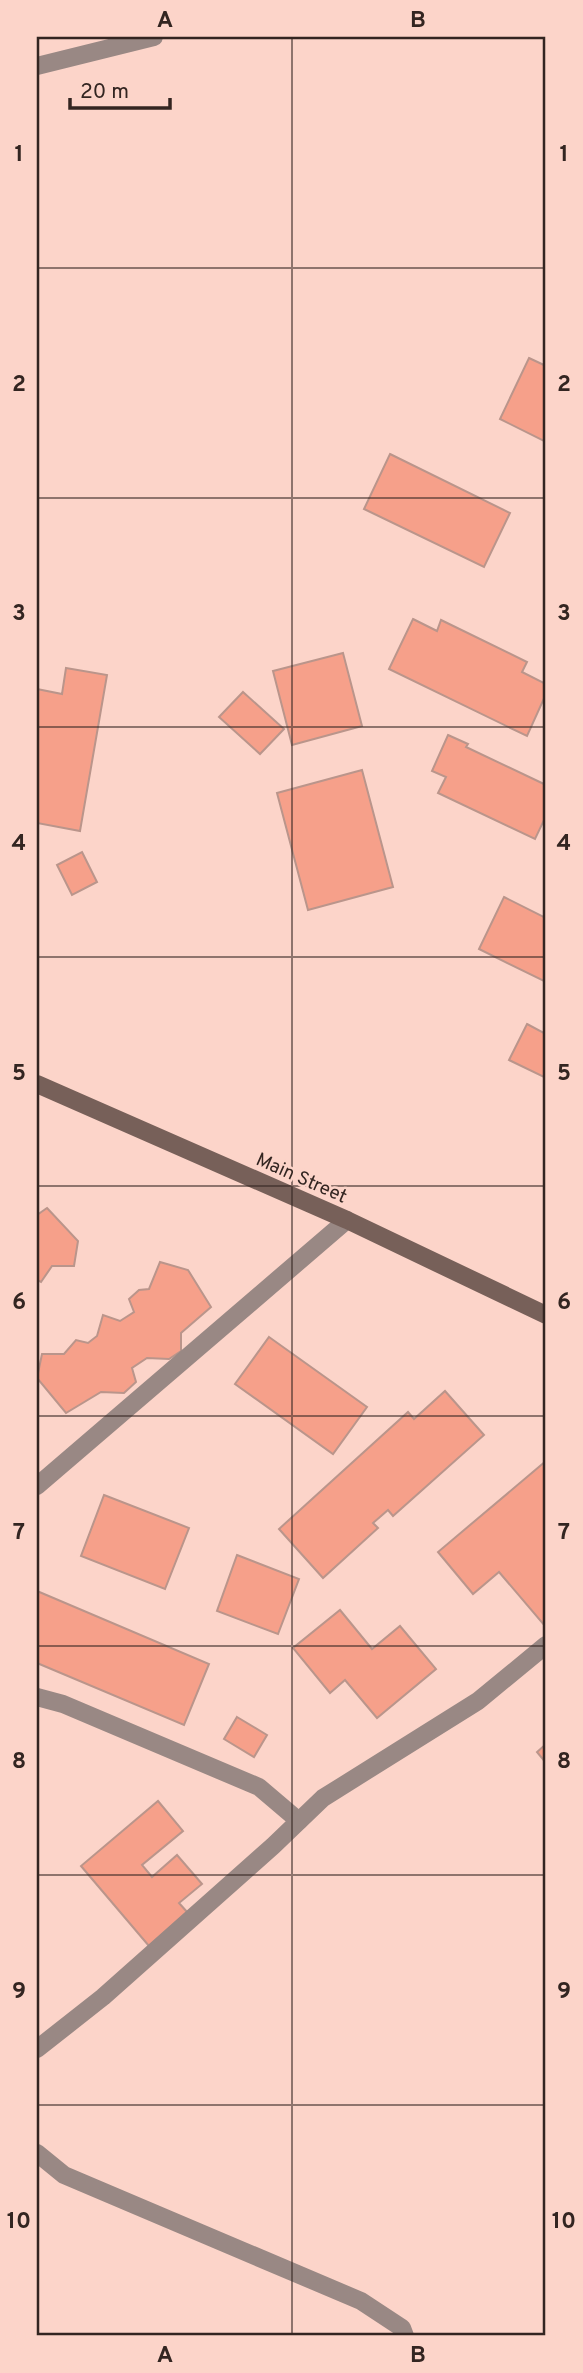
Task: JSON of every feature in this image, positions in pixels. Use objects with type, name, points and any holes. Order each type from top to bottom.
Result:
[{"type":"main road","name":"Main Street","points":[[37,1084],[347,1220],[546,1315]]},
{"type":"street","points":[[37,66],[154,37]]},
{"type":"street","points":[[37,1486],[347,1220]]},
{"type":"street","points":[[37,2049],[103,1997],[323,1798],[478,1700],[546,1645]]},
{"type":"street","points":[[37,1697],[63,1704],[259,1787],[299,1821]]},
{"type":"street","points":[[37,2153],[64,2175],[361,2301],[402,2328],[405,2336]]},
{"type":"building","points":[[529,358],[546,366],[546,442],[500,419]]},
{"type":"building","points":[[390,454],[510,513],[484,567],[364,509]]},
{"type":"building","points":[[413,619],[437,631],[441,620],[527,662],[522,672],[546,684],[546,694],[527,736],[389,669]]},
{"type":"building","points":[[343,653],[362,726],[292,745],[273,671]]},
{"type":"building","points":[[66,668],[107,675],[80,831],[37,823],[37,689],[62,694]]},
{"type":"building","points":[[243,692],[284,729],[260,754],[219,717]]},
{"type":"building","points":[[448,735],[468,744],[466,747],[546,785],[546,821],[544,820],[535,839],[438,793],[446,777],[432,771]]},
{"type":"building","points":[[362,770],[393,887],[308,910],[277,793]]},
{"type":"building","points":[[82,852],[97,882],[72,895],[57,865]]},
{"type":"building","points":[[504,897],[546,918],[546,982],[479,949]]},
{"type":"building","points":[[527,1024],[546,1034],[546,1078],[509,1060]]},
{"type":"building","points":[[47,1208],[78,1241],[74,1266],[52,1266],[41,1282],[37,1280],[37,1215]]},
{"type":"building","points":[[160,1262],[188,1270],[211,1307],[181,1333],[181,1351],[169,1359],[147,1358],[132,1368],[136,1382],[124,1393],[101,1392],[66,1413],[37,1378],[42,1354],[64,1354],[76,1340],[88,1343],[97,1336],[103,1315],[120,1321],[134,1312],[129,1299],[139,1290],[149,1289]]},
{"type":"building","points":[[269,1337],[367,1407],[333,1454],[235,1384]]},
{"type":"building","points":[[445,1391],[484,1435],[393,1516],[388,1510],[373,1523],[378,1528],[323,1578],[279,1529],[408,1412],[414,1419]]},
{"type":"building","points":[[546,1461],[545,1626],[499,1572],[473,1594],[438,1552]]},
{"type":"building","points":[[104,1495],[189,1528],[165,1589],[81,1556]]},
{"type":"building","points":[[237,1555],[299,1579],[278,1634],[217,1611]]},
{"type":"building","points":[[37,1591],[209,1664],[184,1725],[37,1663]]},
{"type":"building","points":[[340,1610],[372,1649],[400,1626],[436,1669],[377,1718],[345,1680],[330,1693],[293,1648]]},
{"type":"building","points":[[237,1717],[267,1735],[254,1757],[224,1739]]},
{"type":"building","points":[[546,1744],[546,1763],[537,1752]]},
{"type":"building","points":[[158,1801],[183,1831],[142,1865],[152,1877],[177,1855],[202,1884],[179,1903],[188,1913],[149,1946],[81,1866]]}]
